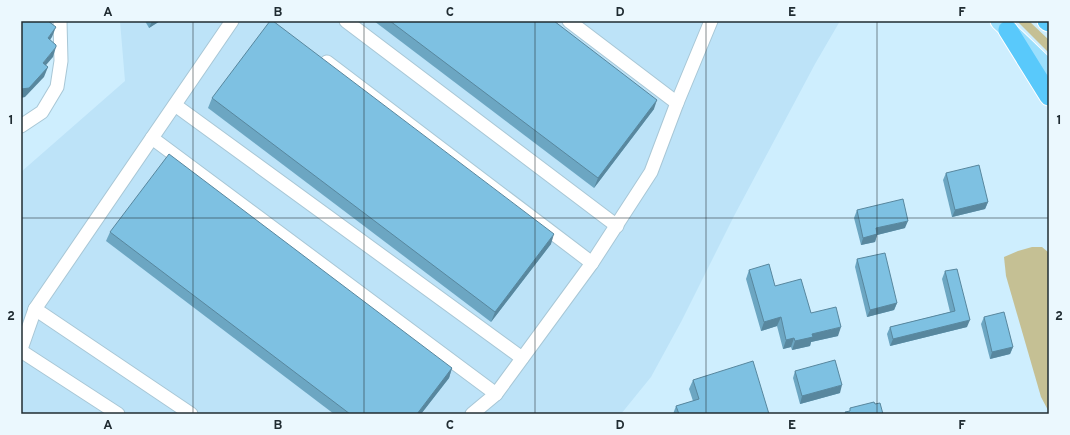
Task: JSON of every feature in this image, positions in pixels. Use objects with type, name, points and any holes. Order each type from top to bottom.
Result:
[{"type":"highway","points":[[1003,25],[1049,96]]},
{"type":"main road","points":[[1038,21],[1049,32]]},
{"type":"main road","points":[[1003,25],[1049,69]]},
{"type":"lane","points":[[21,126],[42,112],[57,87],[61,61],[60,21]]},
{"type":"lane","points":[[118,414],[21,350],[35,310],[232,21]]},
{"type":"lane","points":[[346,21],[617,226]]},
{"type":"lane","points":[[569,21],[677,103]]},
{"type":"lane","points":[[472,414],[496,394],[592,262],[651,172],[677,103],[711,21]]},
{"type":"lane","points":[[317,54],[592,262]]},
{"type":"lane","points":[[175,105],[522,358]]},
{"type":"lane","points":[[152,138],[496,394]]},
{"type":"lane","points":[[35,310],[191,414]]},
{"type":"shaded area","points":[[120,21],[840,21],[815,64],[734,216],[681,322],[651,377],[621,414],[21,414],[21,172],[125,81]]},
{"type":"shaded area","points":[[1017,21],[1029,21],[1049,40],[1049,53]]},
{"type":"shaded area","points":[[1032,247],[1042,247],[1048,252],[1049,261],[1049,412],[1041,397],[1006,276],[1004,257]]},
{"type":"building","points":[[21,21],[48,21],[56,27],[48,38],[56,45],[56,47],[43,63],[48,67],[29,88],[21,89]]},
{"type":"building","points":[[270,21],[273,21],[554,234],[495,312],[212,98]]},
{"type":"building","points":[[390,21],[554,21],[657,100],[598,178]]},
{"type":"building","points":[[169,154],[452,368],[417,414],[350,414],[110,232]]},
{"type":"building","points":[[979,165],[988,202],[955,210],[946,173]]},
{"type":"building","points":[[903,199],[908,221],[876,228],[877,234],[863,238],[857,210]]},
{"type":"building","points":[[885,253],[897,303],[870,310],[857,259]]},
{"type":"building","points":[[769,264],[775,286],[801,279],[811,313],[836,307],[841,327],[812,334],[813,337],[795,341],[794,338],[786,340],[781,317],[764,322],[749,270]]},
{"type":"building","points":[[957,269],[970,320],[893,339],[890,327],[955,311],[945,271]]},
{"type":"building","points":[[1004,312],[1013,347],[992,352],[984,317]]},
{"type":"building","points":[[835,360],[842,385],[802,396],[795,371]]},
{"type":"building","points":[[753,361],[769,414],[679,414],[676,406],[699,399],[693,380]]},
{"type":"building","points":[[874,402],[875,404],[880,403],[883,414],[846,414],[845,412],[850,411],[850,408]]}]
